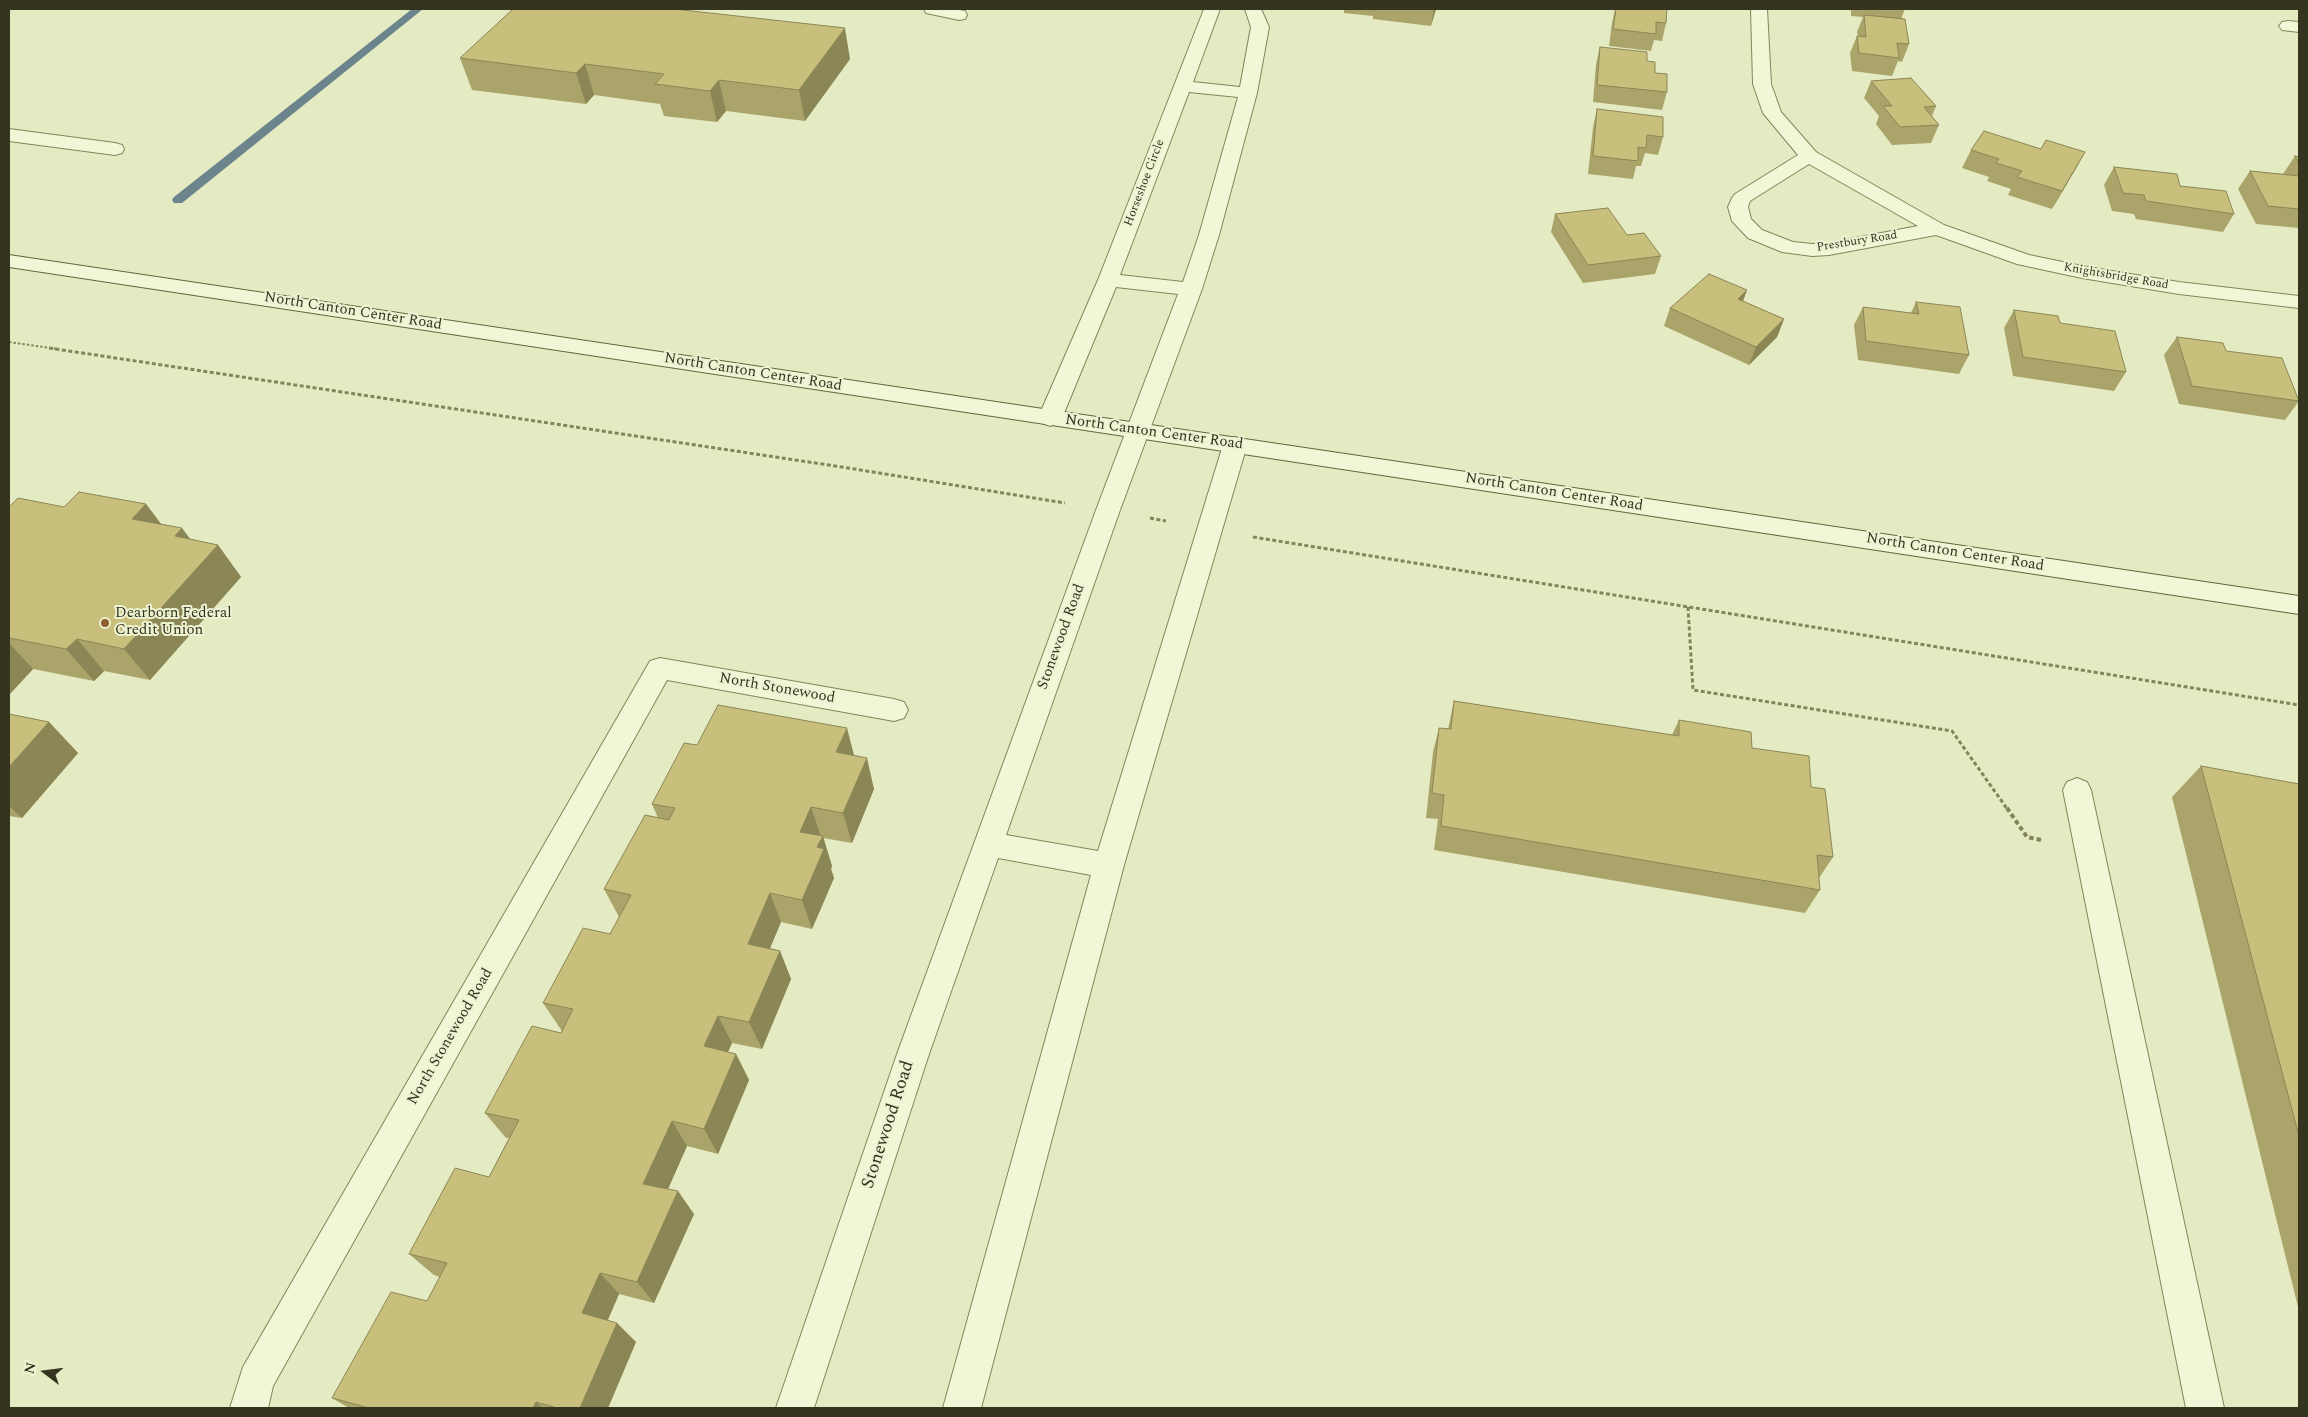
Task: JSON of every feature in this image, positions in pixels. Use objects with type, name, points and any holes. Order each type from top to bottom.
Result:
[{"type":"street","points":[[932,9],[959,15]]},
{"type":"street","name":"Horseshoe Circle","points":[[1050,418],[1108,280],[1212,9]]},
{"type":"street","points":[[1136,431],[1191,289],[1209,235],[1248,93],[1260,27],[1253,9]]},
{"type":"street","name":"Prestbury Road","points":[[1758,9],[1762,84],[1772,113],[1809,156],[1937,228]]},
{"type":"street","points":[[1182,86],[1248,93]]},
{"type":"street","points":[[9,135],[115,150]]},
{"type":"street","name":"Prestbury Road","points":[[1809,156],[1742,198],[1738,207],[1742,221],[1755,234],[1789,248],[1812,250],[1829,249],[1937,228]]},
{"type":"street","name":"Knightsbridge Road","points":[[1937,228],[2024,260],[2082,272],[2179,288],[2299,302]]},
{"type":"street","name":"North Canton Center Road","points":[[9,260],[2299,605]]},
{"type":"street","points":[[1108,280],[1191,289]]},
{"type":"street","name":"Stonewood Road","points":[[795,1408],[913,1054],[1136,431]]},
{"type":"street","points":[[962,1408],[1109,865],[1235,445]]},
{"type":"street","name":"North Stonewood","points":[[660,668],[894,710]]},
{"type":"street","name":"North Stonewood Road","points":[[249,1408],[256,1380],[660,668]]},
{"type":"street","points":[[2077,790],[2205,1408]]},
{"type":"street","points":[[988,844],[1109,865]]},
{"type":"path","points":[[9,342],[813,462],[1108,510],[1209,530],[2299,705]]},
{"type":"path","points":[[1688,607],[1693,690],[1952,731],[2027,837],[2088,850]]},
{"type":"building","points":[[513,9],[674,9],[845,28],[799,90],[719,80],[710,91],[655,84],[664,74],[585,64],[576,73],[460,58]]},
{"type":"building","points":[[1616,9],[1667,9],[1666,23],[1656,22],[1656,34],[1613,29]]},
{"type":"building","points":[[1864,15],[1905,19],[1909,44],[1897,43],[1899,58],[1859,53],[1857,36],[1866,37]]},
{"type":"building","points":[[1600,47],[1647,52],[1647,61],[1655,62],[1655,73],[1667,74],[1667,92],[1597,85]]},
{"type":"building","points":[[1911,78],[1936,106],[1924,107],[1939,125],[1900,127],[1883,106],[1892,106],[1871,81]]},
{"type":"building","points":[[1597,109],[1663,117],[1663,137],[1647,135],[1646,148],[1638,147],[1638,161],[1593,156]]},
{"type":"building","points":[[1984,131],[2041,149],[2046,140],[2085,152],[2062,191],[2017,177],[2022,171],[1996,163],[1999,159],[1971,150]]},
{"type":"building","points":[[2114,167],[2177,174],[2180,186],[2226,191],[2234,214],[2146,201],[2144,195],[2123,193]]},
{"type":"building","points":[[2250,171],[2299,176],[2299,209],[2268,206]]},
{"type":"building","points":[[1608,208],[1627,235],[1644,233],[1661,256],[1588,265],[1555,214]]},
{"type":"building","points":[[1709,274],[1747,290],[1738,299],[1784,319],[1756,347],[1670,308]]},
{"type":"building","points":[[1916,302],[1960,307],[1969,355],[1866,341],[1863,307],[1919,314]]},
{"type":"building","points":[[2014,310],[2058,316],[2060,323],[2115,331],[2126,372],[2023,357]]},
{"type":"building","points":[[2177,337],[2223,343],[2226,351],[2282,358],[2299,401],[2192,386]]},
{"type":"building","name":"Dearborn Federal Credit Union","points":[[79,492],[146,504],[132,519],[182,528],[175,536],[218,545],[124,649],[77,639],[66,649],[9,638],[9,507],[18,498],[64,507]]},
{"type":"building","points":[[1454,701],[1679,736],[1679,720],[1751,732],[1752,748],[1809,756],[1811,787],[1825,789],[1833,857],[1817,855],[1820,890],[1441,826],[1444,795],[1432,793],[1439,728],[1451,729]]},
{"type":"building","points":[[718,705],[847,728],[836,752],[867,758],[843,813],[811,807],[800,832],[823,836],[817,847],[824,849],[802,900],[770,893],[748,944],[780,951],[749,1022],[718,1016],[704,1046],[736,1054],[704,1129],[672,1121],[643,1184],[678,1191],[637,1282],[600,1273],[582,1313],[617,1323],[580,1408],[557,1408],[536,1402],[533,1408],[369,1408],[332,1398],[391,1292],[427,1301],[447,1263],[409,1254],[455,1168],[489,1177],[519,1120],[485,1113],[532,1026],[561,1033],[573,1009],[543,1003],[583,928],[610,934],[631,895],[604,889],[645,815],[669,820],[675,808],[652,804],[684,743],[697,745]]},
{"type":"building","points":[[9,714],[49,722],[9,767]]},
{"type":"building","points":[[2201,766],[2299,784],[2299,1136]]},
{"type":"waterway","points":[[178,200],[418,9]]},
{"type":"place","name":"Dearborn Federal Credit Union","points":[[105,623]]}]
